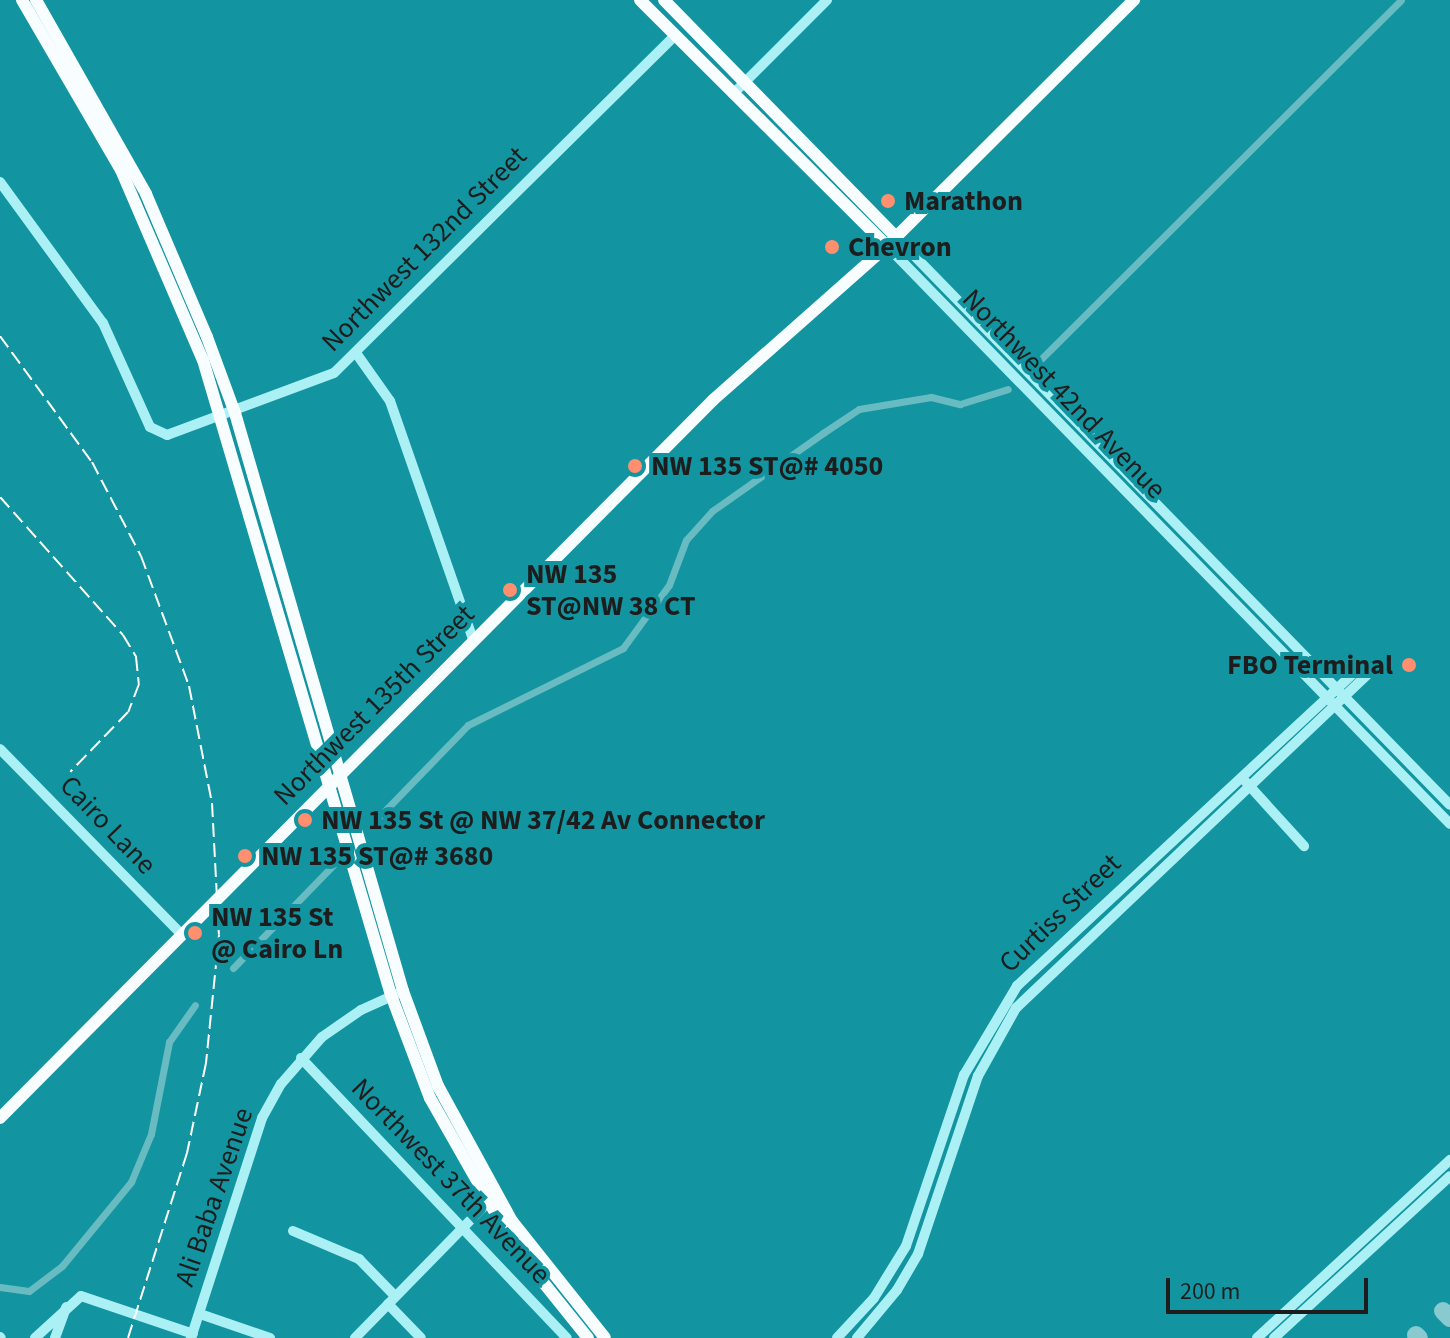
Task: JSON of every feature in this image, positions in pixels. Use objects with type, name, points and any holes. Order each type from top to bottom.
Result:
[{"type":"main road","points":[[22,0],[98,126],[145,219],[229,415],[329,782],[430,1098],[538,1280],[588,1338]]},
{"type":"main road","points":[[36,0],[146,194],[229,415],[339,772],[397,993]]},
{"type":"main road","name":"Northwest 42nd Avenue","points":[[640,0],[733,94],[891,242]]},
{"type":"main road","name":"Northwest 42nd Avenue","points":[[664,0],[891,242]]},
{"type":"main road","name":"Northwest 135th Street","points":[[0,1118],[329,782],[713,400],[891,242],[1134,0]]},
{"type":"main road","points":[[675,35],[686,23]]},
{"type":"main road","points":[[491,1199],[605,1338]]},
{"type":"street","points":[[733,94],[827,0]]},
{"type":"street","name":"Northwest 132nd Street","points":[[0,182],[103,323],[150,427],[167,435],[229,415],[334,373],[675,35]]},
{"type":"street","name":"Northwest 42nd Avenue","points":[[891,242],[1036,382],[1450,805]]},
{"type":"street","name":"Northwest 42nd Avenue","points":[[891,242],[1027,391],[1450,824]]},
{"type":"street","points":[[356,353],[390,401],[473,640]]},
{"type":"street","points":[[1027,391],[1036,382]]},
{"type":"street","points":[[1178,547],[1188,537]]},
{"type":"street","name":"Curtiss Street","points":[[857,1338],[873,1321],[918,1254],[987,1057],[1038,983],[1250,786],[1329,702],[1363,671]]},
{"type":"street","name":"Curtiss Street","points":[[837,1338],[874,1298],[917,1220],[975,1050],[1028,973],[1241,777],[1329,702]]},
{"type":"street","name":"Cairo Lane","points":[[0,749],[181,934]]},
{"type":"street","points":[[1241,777],[1304,846]]},
{"type":"street","name":"Ali Baba Avenue","points":[[192,1336],[262,1118],[301,1058],[361,1010],[397,993]]},
{"type":"street","points":[[975,1050],[987,1057]]},
{"type":"street","name":"Northwest 37th Avenue","points":[[301,1058],[567,1338]]},
{"type":"street","points":[[1257,1338],[1450,1160]]},
{"type":"street","points":[[1274,1338],[1450,1176]]},
{"type":"street","points":[[355,1338],[491,1199]]},
{"type":"street","points":[[293,1231],[359,1259],[421,1338]]},
{"type":"street","points":[[35,1338],[67,1305],[81,1296],[192,1336]]},
{"type":"street","points":[[873,1321],[874,1298]]},
{"type":"street","points":[[55,1338],[67,1305]]},
{"type":"street","points":[[200,1314],[270,1338]]},
{"type":"waterway","points":[[1034,366],[1401,0]]},
{"type":"waterway","points":[[372,824],[468,725],[623,648],[669,585],[686,540],[712,511],[823,433],[859,409],[931,397],[960,404],[1008,389]]},
{"type":"waterway","points":[[233,968],[335,863]]},
{"type":"waterway","points":[[0,1287],[29,1291],[62,1266],[131,1182],[151,1134],[169,1042],[195,1005]]},
{"type":"taxiway","points":[[1443,1311],[1450,1318]]},
{"type":"taxiway","points":[[1416,1335],[1419,1338]]},
{"type":"railway","points":[[0,336],[92,462],[141,556],[189,686],[212,803],[219,935],[206,1063],[187,1153],[128,1338]]},
{"type":"railway","points":[[0,497],[123,635],[136,657],[139,684],[128,712],[70,772]]},
{"type":"place","name":"Marathon","points":[[888,201]]},
{"type":"place","name":"Chevron","points":[[832,247]]},
{"type":"place","name":"NW 135 ST@# 4050","points":[[635,466]]},
{"type":"place","name":"NW 135 ST@NW 38 CT","points":[[510,590]]},
{"type":"place","name":"FBO Terminal","points":[[1409,665]]},
{"type":"place","name":"NW 135 St @ NW 37/42 Av Connector","points":[[305,820]]},
{"type":"place","name":"NW 135 ST@# 3680","points":[[245,856]]},
{"type":"place","name":"NW 135 St @ Cairo Ln","points":[[195,933]]}]
